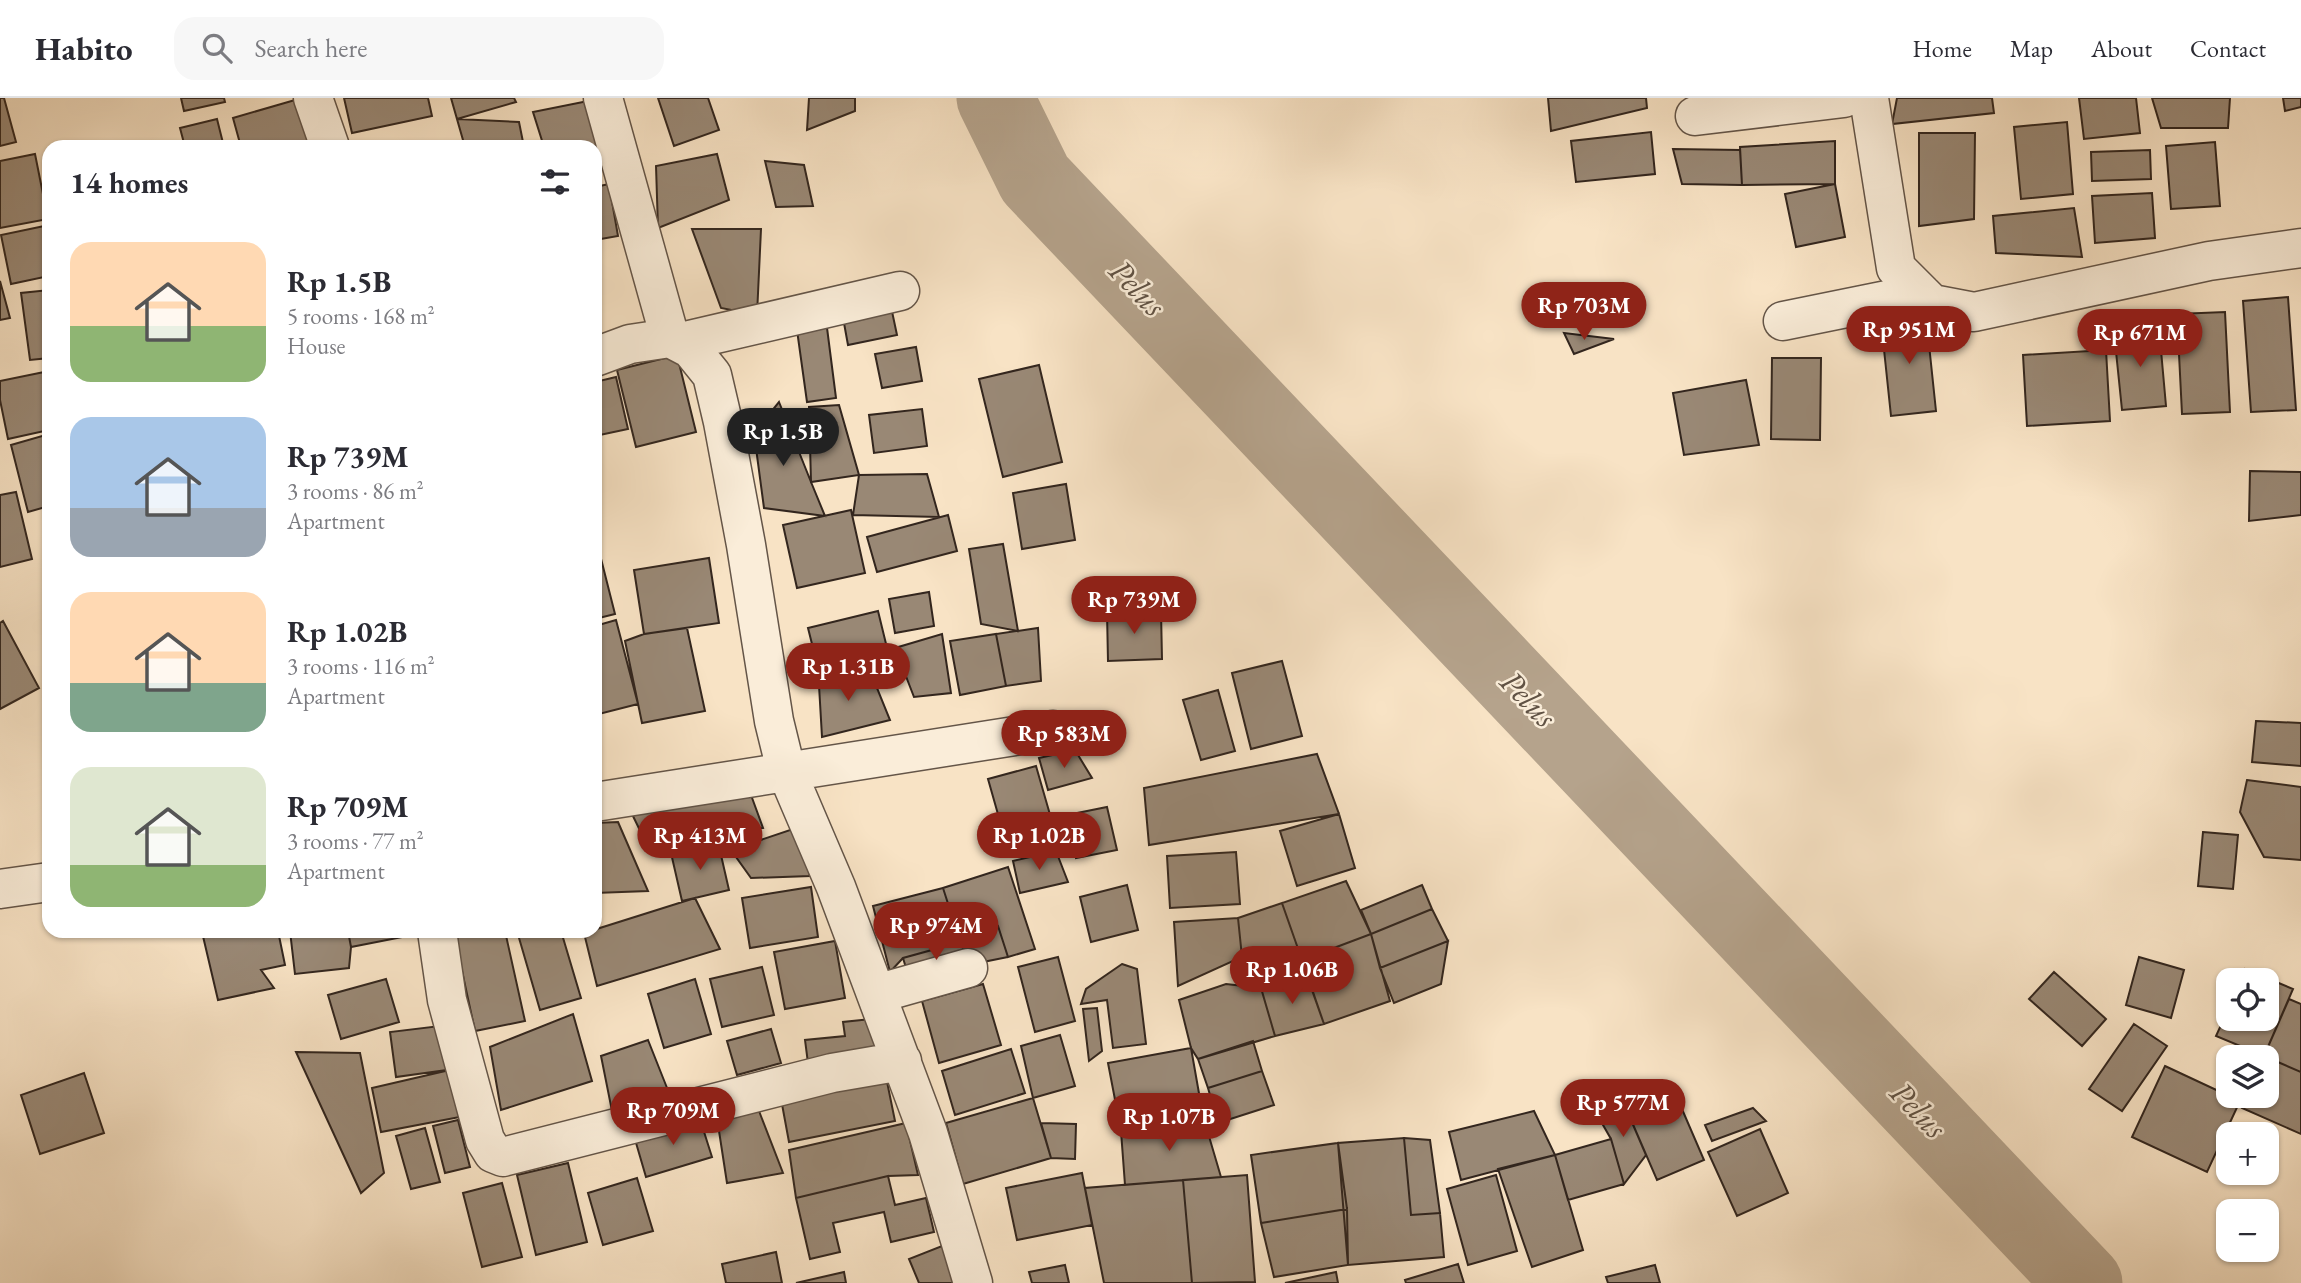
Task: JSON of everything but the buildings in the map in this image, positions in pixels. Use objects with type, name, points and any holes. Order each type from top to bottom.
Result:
[{"type":"street","points":[[313,98],[328,140]]},
{"type":"street","points":[[603,98],[675,340],[691,349],[712,375],[747,545],[774,721],[786,770],[836,887],[902,1061],[928,1133],[972,1283]]},
{"type":"street","points":[[1695,116],[1844,98]]},
{"type":"street","points":[[1869,98],[1896,268],[1932,304],[1974,312],[2209,261],[2301,248]]},
{"type":"street","points":[[602,354],[631,344],[675,340],[900,290]]},
{"type":"street","points":[[1783,321],[1921,293]]},
{"type":"street","points":[[602,801],[1052,730]]},
{"type":"street","points":[[0,889],[42,883]]},
{"type":"street","points":[[438,938],[447,1000],[485,1140],[493,1153],[503,1157],[832,1073],[902,1061]]},
{"type":"street","points":[[876,994],[968,968]]},
{"type":"waterway","name":"Pelus","points":[[995,98],[1035,179],[2084,1283]]}]
